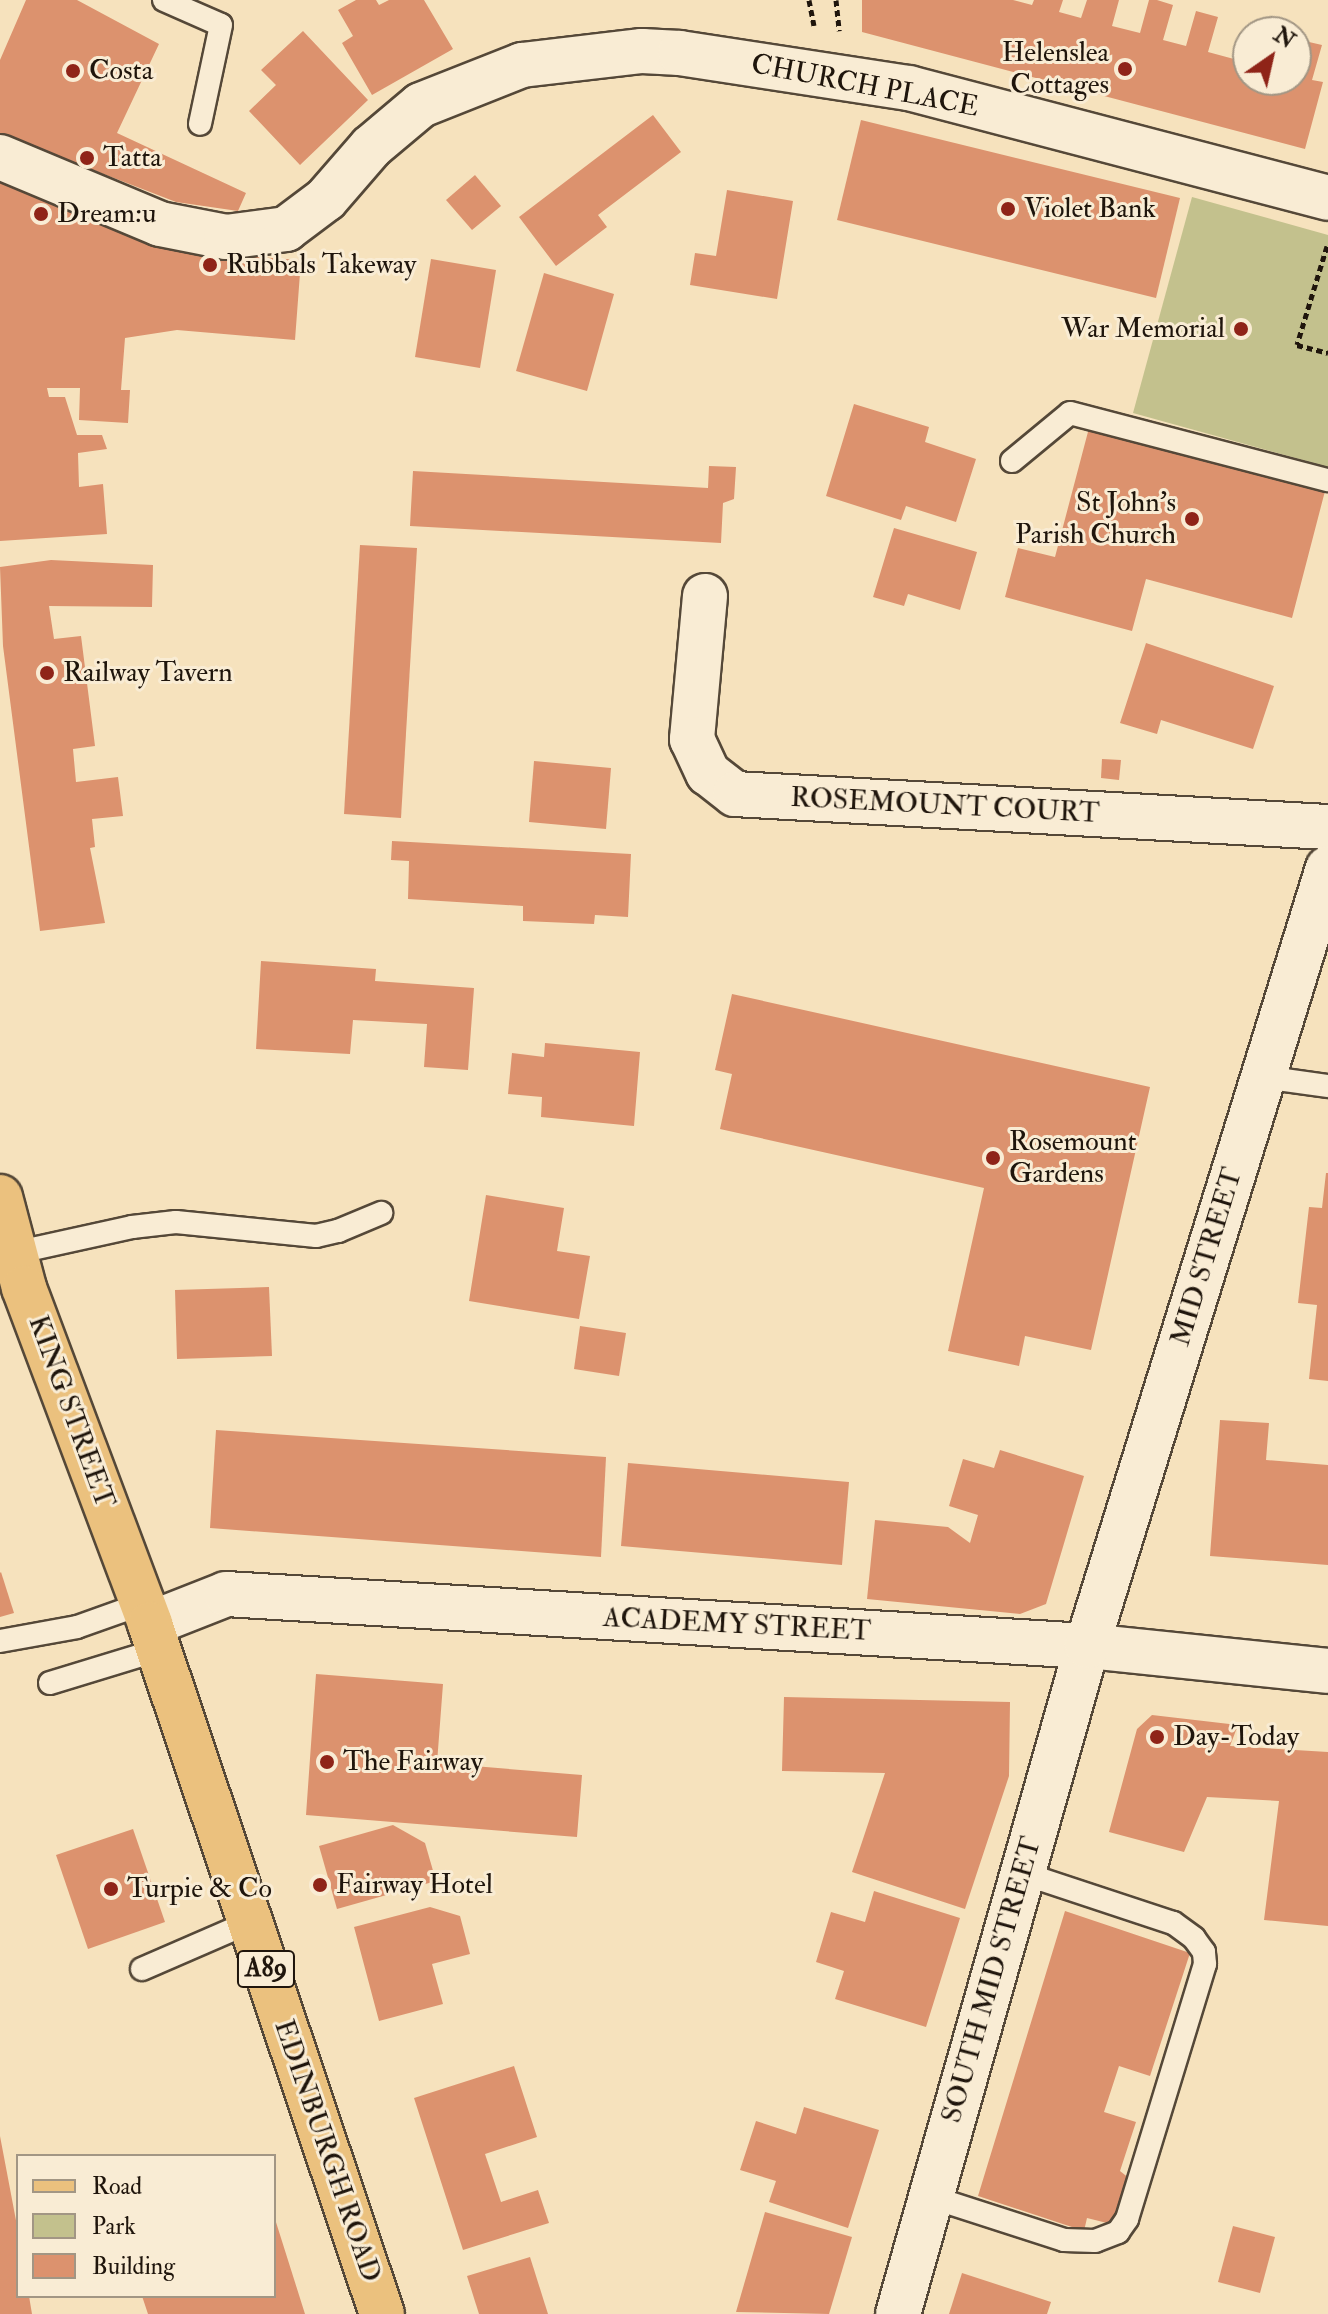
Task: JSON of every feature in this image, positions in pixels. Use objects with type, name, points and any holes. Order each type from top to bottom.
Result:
[{"type":"main road","name":"KING STREET","points":[[0,1197],[13,1278],[150,1626]]},
{"type":"main road","name":"EDINBURGH ROAD","points":[[150,1626],[382,2314]]},
{"type":"street","name":"CHURCH PLACE","points":[[0,157],[160,224],[226,237],[286,229],[326,199],[371,147],[421,105],[522,65],[642,51],[680,53],[909,88],[1328,198]]},
{"type":"street","name":"ROSEMOUNT COURT","points":[[714,625],[692,739],[708,773],[735,794],[1328,827]]},
{"type":"street","name":"MID STREET","points":[[1087,1646],[1328,868]]},
{"type":"street","name":"ACADEMY STREET","points":[[150,1626],[226,1594],[1087,1646],[1328,1671]]},
{"type":"street","name":"SOUTH MID STREET","points":[[898,2314],[1087,1646]]},
{"type":"lane","points":[[164,0],[221,25],[200,124]]},
{"type":"lane","points":[[1012,461],[1070,413],[1328,480]]},
{"type":"lane","points":[[1263,1077],[1328,1086]]},
{"type":"lane","points":[[13,1278],[132,1227],[176,1222],[316,1236],[338,1231],[381,1213]]},
{"type":"lane","points":[[0,1641],[77,1627],[150,1626]]},
{"type":"lane","points":[[50,1683],[150,1626]]},
{"type":"lane","points":[[931,2197],[1064,2240],[1095,2241],[1118,2232],[1127,2219],[1205,1964],[1204,1952],[1194,1938],[1173,1923],[1022,1873]]},
{"type":"lane","points":[[142,1969],[250,1922]]},
{"type":"path","points":[[1328,241],[1297,345],[1328,353]]},
{"type":"green space","points":[[1192,197],[1328,235],[1328,467],[1133,413]]},
{"type":"building","points":[[26,0],[77,0],[159,44],[117,133],[246,193],[238,211],[176,202],[0,134],[0,60]]},
{"type":"building","points":[[356,0],[376,0],[379,5],[389,0],[424,0],[453,49],[372,95],[342,43],[353,36],[338,10]]},
{"type":"building","name":"Helenslea Cottages","points":[[862,0],[1013,0],[1032,5],[1034,0],[1063,0],[1059,12],[1081,18],[1087,0],[1119,0],[1112,26],[1140,33],[1149,0],[1157,0],[1173,5],[1163,40],[1186,46],[1196,11],[1218,17],[1208,52],[1232,58],[1232,96],[1312,96],[1312,80],[1323,82],[1305,149],[862,32]]},
{"type":"building","points":[[303,31],[368,100],[300,165],[249,111],[276,85],[261,70]]},
{"type":"building","name":"Helenslea Cottages","points":[[1312,43],[1322,45],[1312,80]]},
{"type":"building","points":[[653,115],[681,152],[598,215],[607,227],[556,266],[519,217]]},
{"type":"building","name":"Violet Bank","points":[[861,120],[1180,198],[1156,298],[837,220]]},
{"type":"building","points":[[475,175],[501,206],[472,230],[446,200]]},
{"type":"building","points":[[0,180],[81,214],[243,256],[301,260],[295,340],[177,330],[125,338],[121,390],[130,390],[128,423],[79,420],[80,388],[47,388],[49,397],[65,397],[77,435],[102,435],[107,449],[78,453],[79,487],[103,484],[107,534],[0,541]]},
{"type":"building","points":[[727,190],[793,201],[777,299],[690,285],[695,253],[716,256]]},
{"type":"building","points":[[431,259],[496,270],[480,368],[415,357]]},
{"type":"building","points":[[544,273],[614,294],[587,391],[516,371]]},
{"type":"building","points":[[854,404],[929,427],[925,442],[976,459],[956,522],[906,506],[901,520],[826,496]]},
{"type":"building","name":"St John's Parish Church","points":[[1089,428],[1325,491],[1292,618],[1146,579],[1132,631],[1005,597],[1018,548],[1055,557]]},
{"type":"building","points":[[709,466],[736,467],[734,499],[723,503],[721,543],[410,526],[413,471],[708,488]]},
{"type":"building","points":[[894,528],[977,552],[960,610],[908,594],[904,606],[873,597]]},
{"type":"building","points":[[360,545],[417,548],[401,818],[344,814]]},
{"type":"building","points":[[51,560],[153,565],[152,607],[49,606],[54,639],[81,636],[95,746],[73,749],[76,782],[118,777],[123,816],[92,819],[95,847],[90,848],[105,923],[40,931],[3,646],[0,567]]},
{"type":"building","points":[[1146,643],[1274,686],[1253,749],[1161,720],[1157,734],[1120,723]]},
{"type":"building","points":[[1102,759],[1121,760],[1119,780],[1101,778]]},
{"type":"building","points":[[534,761],[611,768],[606,829],[529,822]]},
{"type":"building","points":[[392,841],[631,854],[628,917],[595,915],[594,924],[523,921],[523,906],[408,899],[409,861],[391,860]]},
{"type":"building","points":[[261,961],[376,969],[375,981],[474,988],[468,1070],[424,1067],[427,1024],[353,1020],[350,1054],[256,1049]]},
{"type":"building","name":"Rosemount Gardens","points":[[732,994],[1150,1087],[1091,1350],[1025,1336],[1019,1366],[948,1351],[984,1188],[720,1129],[732,1074],[715,1070]]},
{"type":"building","points":[[545,1043],[640,1052],[634,1126],[541,1117],[542,1097],[508,1094],[512,1053],[544,1057]]},
{"type":"building","points":[[1326,1173],[1328,1381],[1309,1379],[1317,1305],[1298,1303],[1309,1207],[1322,1208]]},
{"type":"building","points":[[486,1195],[564,1208],[557,1251],[590,1256],[579,1319],[469,1301]]},
{"type":"building","points":[[269,1287],[272,1356],[177,1359],[175,1290]]},
{"type":"building","points":[[580,1326],[626,1333],[619,1376],[574,1369]]},
{"type":"building","points":[[1220,1420],[1269,1423],[1266,1460],[1328,1465],[1328,1565],[1210,1556]]},
{"type":"building","points":[[216,1430],[606,1457],[601,1557],[210,1528]]},
{"type":"building","points":[[1000,1450],[1084,1476],[1046,1604],[1020,1614],[867,1599],[875,1520],[948,1527],[970,1543],[978,1515],[949,1506],[963,1459],[994,1468]]},
{"type":"building","points":[[628,1463],[849,1482],[842,1565],[621,1546]]},
{"type":"building","points":[[0,1573],[14,1613],[0,1617]]},
{"type":"building","points":[[316,1674],[443,1684],[437,1763],[582,1775],[577,1837],[306,1815]]},
{"type":"building","points":[[784,1697],[1010,1702],[1009,1776],[965,1909],[852,1872],[885,1773],[782,1771]]},
{"type":"building","points":[[1152,1715],[1238,1725],[1230,1746],[1328,1752],[1328,1926],[1264,1920],[1279,1801],[1207,1797],[1184,1852],[1109,1832],[1137,1729]]},
{"type":"building","points":[[393,1825],[425,1843],[436,1881],[337,1909],[319,1846]]},
{"type":"building","name":"Turpie & Co","points":[[133,1829],[165,1922],[88,1949],[56,1855]]},
{"type":"building","points":[[874,1891],[960,1918],[926,2027],[835,1999],[844,1971],[816,1962],[831,1912],[865,1922]]},
{"type":"building","points":[[430,1907],[460,1916],[470,1954],[432,1964],[443,2004],[379,2021],[354,1927]]},
{"type":"building","points":[[1065,1911],[1190,1953],[1150,2076],[1119,2066],[1104,2112],[1136,2122],[1120,2171],[1130,2179],[1111,2224],[1087,2218],[1084,2231],[978,2196]]},
{"type":"building","points":[[514,2066],[537,2137],[485,2154],[501,2202],[538,2190],[549,2223],[463,2250],[414,2098]]},
{"type":"building","points":[[804,2107],[879,2130],[848,2228],[769,2202],[776,2181],[740,2170],[756,2121],[796,2134]]},
{"type":"building","points":[[0,2136],[16,2220],[16,2298],[29,2298],[32,2314],[0,2314]]},
{"type":"building","points":[[765,2212],[852,2237],[829,2314],[736,2312]]},
{"type":"building","points":[[276,2222],[305,2314],[148,2314],[143,2298],[276,2298]]},
{"type":"building","points":[[1233,2226],[1275,2237],[1260,2293],[1218,2282]]},
{"type":"building","points":[[530,2257],[548,2314],[479,2314],[467,2276]]},
{"type":"building","points":[[962,2273],[1051,2302],[1047,2314],[949,2314]]},
{"type":"place","name":"Helenslea Cottages","points":[[1125,69]]},
{"type":"place","name":"Costa","points":[[73,71]]},
{"type":"place","name":"Tatta","points":[[87,158]]},
{"type":"place","name":"Violet Bank","points":[[1008,209]]},
{"type":"place","name":"Dream:u","points":[[41,214]]},
{"type":"place","name":"Rubbals Takeway","points":[[210,265]]},
{"type":"place","name":"War Memorial","points":[[1241,329]]},
{"type":"place","name":"St John's Parish Church","points":[[1192,519]]},
{"type":"place","name":"Railway Tavern","points":[[47,673]]},
{"type":"place","name":"Rosemount Gardens","points":[[993,1158]]},
{"type":"place","name":"Day-Today","points":[[1157,1737]]},
{"type":"place","name":"The Fairway","points":[[327,1762]]},
{"type":"place","name":"Fairway Hotel","points":[[320,1885]]},
{"type":"place","name":"Turpie & Co","points":[[111,1889]]}]
